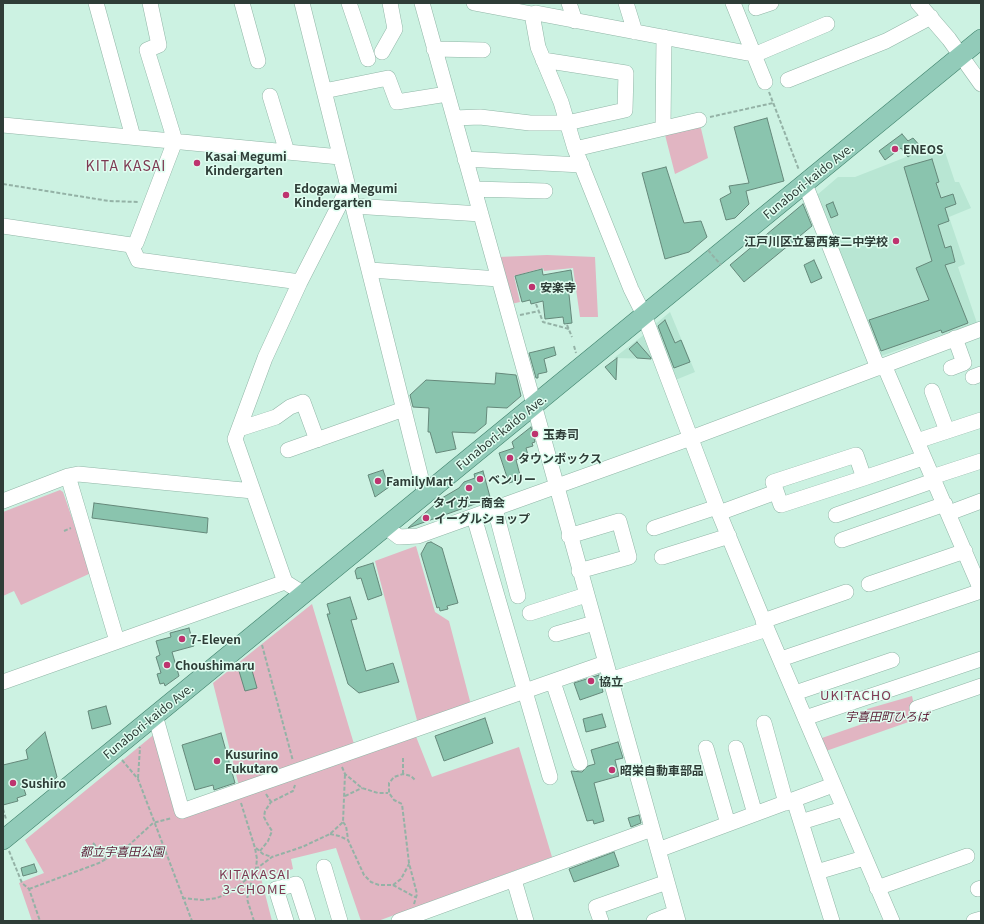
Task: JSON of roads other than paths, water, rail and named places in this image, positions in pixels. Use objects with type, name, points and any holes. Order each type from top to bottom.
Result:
[{"type":"main road","name":"Funabori-kaido Ave.","points":[[6,845],[155,715],[981,39]]},
{"type":"street","points":[[96,3],[133,137]]},
{"type":"street","points":[[3,226],[131,245],[136,242],[175,141],[147,50],[159,45],[150,3]]},
{"type":"street","points":[[242,3],[258,61]]},
{"type":"street","points":[[302,3],[426,494]]},
{"type":"street","points":[[349,3],[368,59]]},
{"type":"street","points":[[382,52],[395,29],[390,3]]},
{"type":"street","points":[[422,3],[676,917],[654,921]]},
{"type":"street","points":[[474,3],[496,5],[532,14],[536,13],[754,54],[828,24]]},
{"type":"street","points":[[569,3],[575,21]]},
{"type":"street","points":[[626,3],[636,32]]},
{"type":"street","points":[[733,3],[765,82]]},
{"type":"street","points":[[756,8],[771,3]]},
{"type":"street","points":[[918,3],[961,55],[981,84]]},
{"type":"street","points":[[532,14],[542,60],[561,102],[575,149],[644,315],[718,510],[765,625],[781,659],[833,785],[892,921]]},
{"type":"street","points":[[788,80],[886,41],[930,17]]},
{"type":"street","points":[[663,127],[664,37]]},
{"type":"street","points":[[434,49],[482,50]]},
{"type":"street","points":[[454,118],[480,117],[530,123],[567,123],[625,110],[626,73],[542,60]]},
{"type":"street","points":[[324,91],[388,78],[396,102],[447,94]]},
{"type":"street","points":[[270,96],[287,152]]},
{"type":"street","points":[[575,149],[663,127],[699,120]]},
{"type":"street","points":[[4,122],[133,137],[340,157]]},
{"type":"street","points":[[465,159],[582,165]]},
{"type":"street","points":[[781,659],[981,590],[947,508],[881,366],[805,184]]},
{"type":"street","points":[[304,594],[285,582],[235,439],[265,358],[300,282],[348,188]]},
{"type":"street","points":[[474,189],[546,191]]},
{"type":"street","points":[[353,206],[481,214]]},
{"type":"street","points":[[131,245],[138,260],[300,282]]},
{"type":"street","points":[[370,270],[499,279]]},
{"type":"street","points":[[386,527],[395,535],[407,538],[418,536],[691,438],[981,329]]},
{"type":"street","points":[[951,368],[964,363],[955,338]]},
{"type":"street","points":[[932,391],[947,431]]},
{"type":"street","points":[[239,429],[276,417],[290,407],[303,402],[317,440]]},
{"type":"street","points":[[288,450],[404,409]]},
{"type":"street","points":[[916,441],[981,420]]},
{"type":"street","points":[[864,478],[856,455],[773,482],[781,505],[864,478],[923,458]]},
{"type":"street","points":[[836,515],[981,461]]},
{"type":"street","points":[[3,501],[68,476],[78,474],[253,491]]},
{"type":"street","points":[[68,476],[118,641]]},
{"type":"street","points":[[654,528],[776,492]]},
{"type":"street","points":[[842,540],[947,508],[981,501]]},
{"type":"street","points":[[495,509],[518,596]]},
{"type":"street","points":[[474,517],[550,777]]},
{"type":"street","points":[[570,536],[619,521],[629,557],[579,571]]},
{"type":"street","points":[[662,557],[729,536]]},
{"type":"street","points":[[869,584],[965,552]]},
{"type":"street","points":[[3,682],[285,582]]},
{"type":"street","points":[[610,680],[765,625],[846,592]]},
{"type":"street","points":[[530,613],[586,595]]},
{"type":"street","points":[[556,634],[594,623]]},
{"type":"street","points":[[805,718],[981,659]]},
{"type":"street","points":[[795,693],[892,660]]},
{"type":"street","points":[[155,715],[182,811],[605,664]]},
{"type":"street","points":[[553,682],[580,763]]},
{"type":"street","points":[[916,708],[981,686]]},
{"type":"street","points":[[764,723],[790,801],[801,822],[832,921]]},
{"type":"street","points":[[706,748],[728,824]]},
{"type":"street","points":[[736,748],[755,814]]},
{"type":"street","points":[[658,850],[833,785]]},
{"type":"street","points":[[801,822],[844,809]]},
{"type":"street","points":[[399,921],[652,829]]},
{"type":"street","points":[[877,888],[967,856]]},
{"type":"street","points":[[817,872],[864,858]]},
{"type":"street","points":[[324,867],[340,921]]},
{"type":"street","points":[[514,880],[526,921]]},
{"type":"street","points":[[601,921],[596,907],[667,882]]},
{"type":"street","points":[[286,921],[276,889],[296,884],[308,921]]},
{"type":"street","points":[[974,921],[981,919]]},
{"type":"place","name":"ENEOS","points":[[895,149]]},
{"type":"place","name":"Kasai Megumi Kindergarten","points":[[197,163]]},
{"type":"place","name":"Edogawa Megumi Kindergarten","points":[[286,195]]},
{"type":"place","name":"江戸川区立葛西第二中学校","points":[[896,241]]},
{"type":"place","name":"安楽寺","points":[[532,287]]},
{"type":"place","name":"玉寿司","points":[[535,434]]},
{"type":"place","name":"タウンボックス","points":[[510,458]]},
{"type":"place","name":"ベンリー","points":[[480,479]]},
{"type":"place","name":"FamilyMart","points":[[378,481]]},
{"type":"place","name":"タイガー商会","points":[[469,488]]},
{"type":"place","name":"イーグルショップ","points":[[426,518]]},
{"type":"place","name":"7-Eleven","points":[[182,639]]},
{"type":"place","name":"Choushimaru","points":[[167,665]]},
{"type":"place","name":"協立","points":[[591,681]]},
{"type":"place","name":"Kusurino Fukutaro","points":[[217,761]]},
{"type":"place","name":"昭栄自動車部品","points":[[612,770]]},
{"type":"place","name":"Sushiro","points":[[13,783]]},
{"type":"district","name":"KITA KASAI","points":[[126,166]]},
{"type":"district","name":"UKITACHO","points":[[856,695]]},
{"type":"district","name":"KITAKASAI 3-CHOME","points":[[255,882]]},
{"type":"park label","name":"宇喜田町ひろば","points":[[887,716]]},
{"type":"park label","name":"都立宇喜田公園","points":[[122,851]]}]
